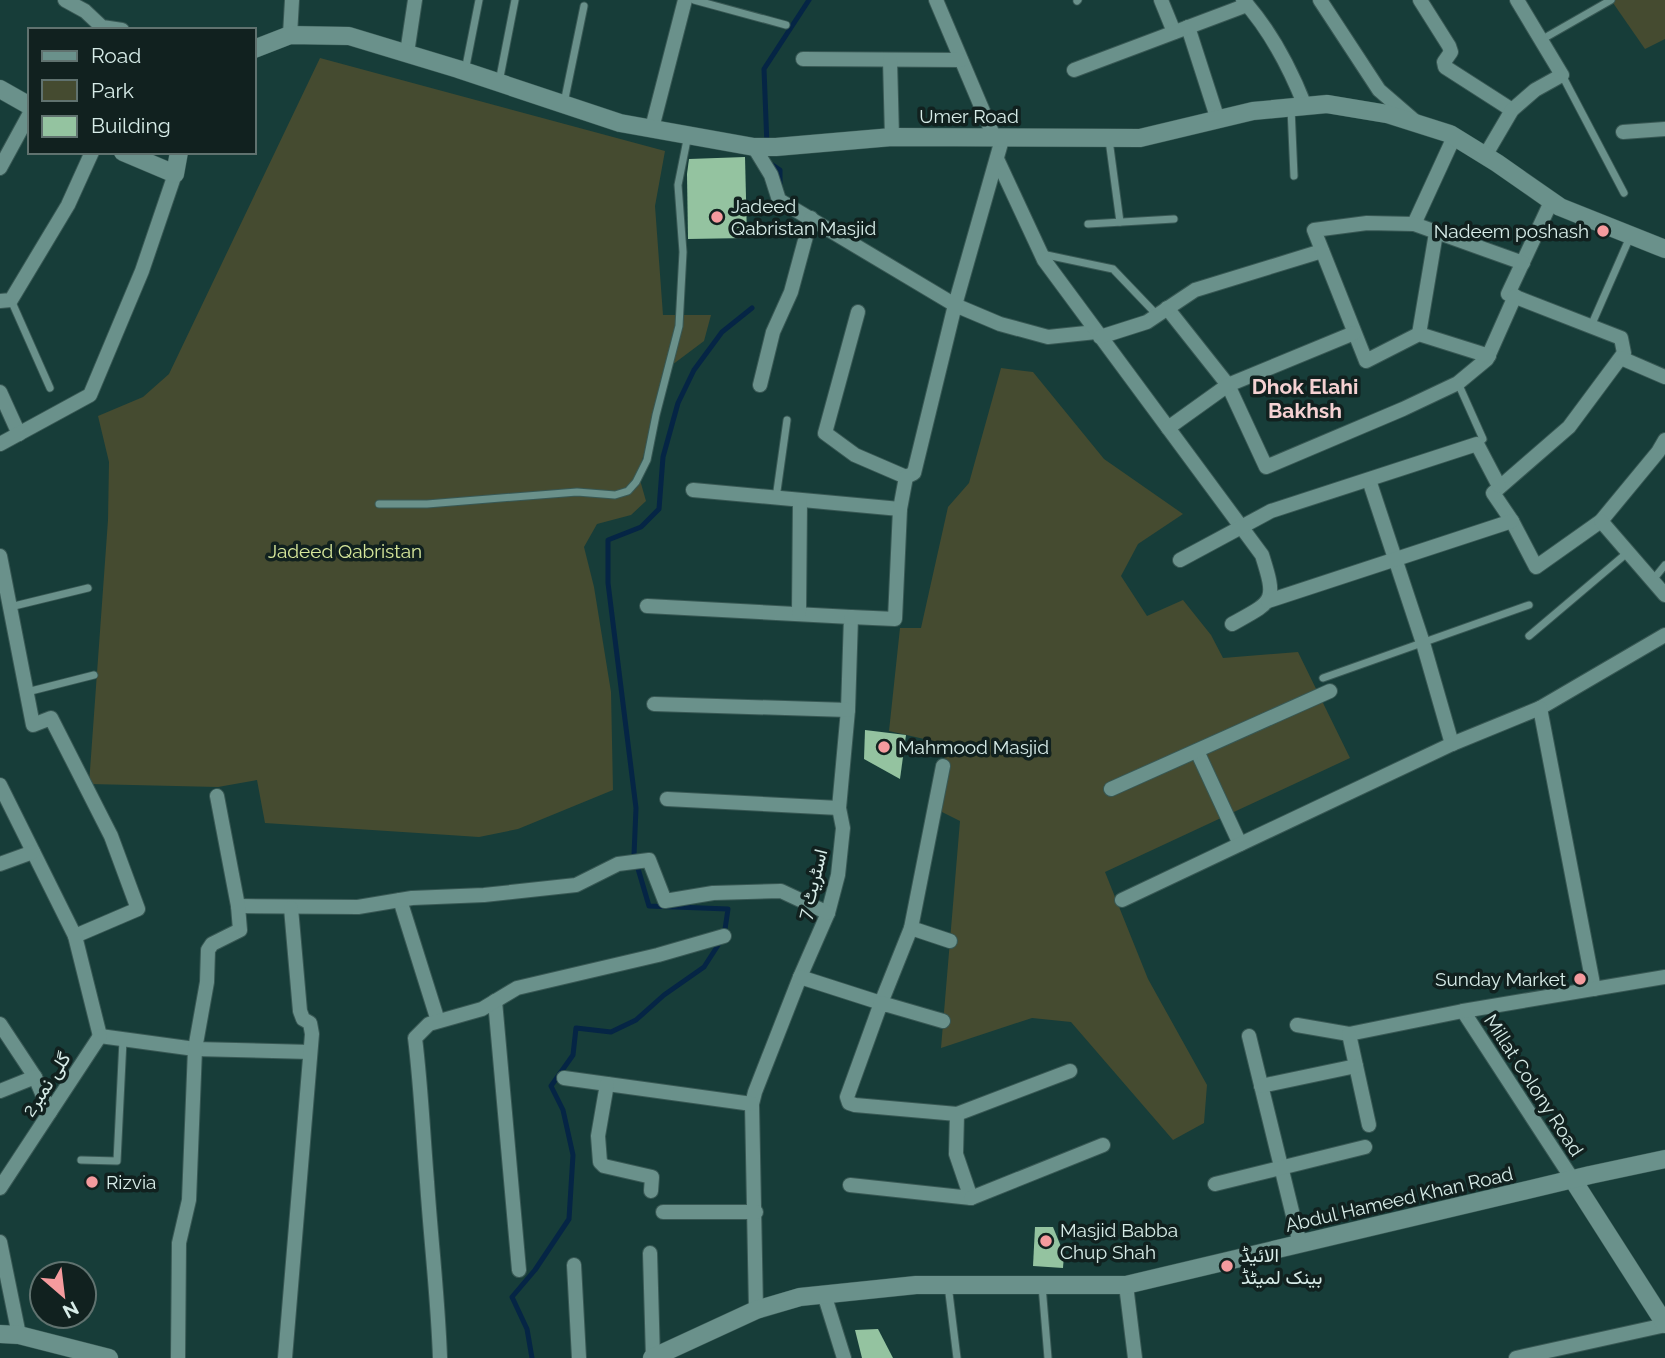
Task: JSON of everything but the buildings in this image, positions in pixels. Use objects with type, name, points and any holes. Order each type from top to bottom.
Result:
[{"type":"street","points":[[65,0],[85,11],[102,27],[109,28]]},
{"type":"street","points":[[290,35],[292,0]]},
{"type":"street","points":[[407,53],[415,0]]},
{"type":"street","points":[[652,128],[685,0]]},
{"type":"street","points":[[858,312],[825,433],[855,455],[906,477],[914,473],[956,305],[998,159],[999,136],[961,60],[936,0]]},
{"type":"street","points":[[1161,0],[1181,30],[1218,120]]},
{"type":"street","points":[[1320,0],[1379,90],[1418,124]]},
{"type":"street","points":[[1420,0],[1449,46],[1451,52],[1444,62],[1445,66],[1513,110]]},
{"type":"street","points":[[1485,156],[1513,110],[1535,90],[1562,75],[1517,0]]},
{"type":"street","points":[[1074,70],[1181,30],[1245,2],[1288,64],[1298,107]]},
{"type":"street","name":"Umer Road","points":[[256,48],[290,35],[349,36],[465,71],[620,123],[754,146],[776,147],[892,137],[1140,138],[1253,111],[1327,104],[1387,114],[1454,136],[1560,208],[1665,249]]},
{"type":"street","points":[[803,59],[961,60]]},
{"type":"street","points":[[890,60],[892,137]]},
{"type":"street","points":[[0,89],[28,105]]},
{"type":"street","points":[[0,168],[28,117]]},
{"type":"street","points":[[1623,132],[1664,128]]},
{"type":"street","points":[[1414,224],[1454,136]]},
{"type":"street","points":[[754,146],[771,175],[779,200],[956,305],[1000,324],[1048,337],[1098,334],[1147,322],[1195,290],[1322,251]]},
{"type":"street","points":[[6,300],[68,205],[91,154]]},
{"type":"street","points":[[128,154],[175,174]]},
{"type":"street","points":[[0,444],[90,395],[142,271],[175,174],[179,154]]},
{"type":"street","points":[[998,159],[1041,254],[1262,555],[1272,587],[1268,601]]},
{"type":"street","points":[[1551,202],[1508,294],[1621,338],[1624,353],[1569,427],[1493,493],[1512,521],[1536,567],[1601,521],[1658,453],[1665,440]]},
{"type":"street","points":[[760,385],[773,332],[791,292],[811,218]]},
{"type":"street","points":[[1489,355],[1419,334],[1366,361],[1314,230],[1367,223],[1414,224],[1522,263]]},
{"type":"street","points":[[1419,334],[1436,233]]},
{"type":"street","points":[[1162,311],[1228,385],[1266,467],[1458,383],[1489,355],[1515,296]]},
{"type":"street","points":[[1168,428],[1228,385],[1354,333]]},
{"type":"street","points":[[1621,358],[1665,377]]},
{"type":"street","points":[[0,392],[19,433]]},
{"type":"street","points":[[1180,560],[1271,512],[1477,444],[1499,486]]},
{"type":"street","points":[[648,606],[895,619],[900,509],[906,477]]},
{"type":"street","points":[[1369,480],[1423,643],[1452,744]]},
{"type":"street","points":[[693,490],[900,509]]},
{"type":"street","points":[[799,613],[800,501]]},
{"type":"street","points":[[1232,624],[1268,601],[1512,521]]},
{"type":"street","points":[[1601,521],[1665,595]]},
{"type":"street","points":[[0,556],[33,725],[51,718],[111,836],[138,909],[75,936]]},
{"type":"street","name":"اسٹریٹ 7","points":[[756,1310],[752,1104],[800,976],[828,913],[838,875],[843,828],[839,808],[848,710],[851,617]]},
{"type":"street","points":[[1122,900],[1452,744],[1540,708],[1665,635]]},
{"type":"street","points":[[1111,789],[1330,691]]},
{"type":"street","points":[[654,704],[848,710]]},
{"type":"street","points":[[1540,708],[1594,989]]},
{"type":"street","points":[[1197,751],[1240,844]]},
{"type":"street","points":[[943,766],[911,928],[847,1097],[849,1103],[957,1114],[1070,1071]]},
{"type":"street","points":[[0,785],[75,936],[100,1036],[195,1049],[310,1052]]},
{"type":"street","points":[[178,1358],[179,1243],[188,1200],[195,1049],[207,982],[208,950],[212,944],[240,930],[217,796]]},
{"type":"street","points":[[667,799],[839,808]]},
{"type":"street","points":[[0,864],[33,852]]},
{"type":"street","points":[[238,906],[358,907],[400,900],[576,885],[618,864],[649,860],[666,901],[713,893],[781,891],[828,913]]},
{"type":"street","points":[[400,900],[438,1021]]},
{"type":"street","points":[[285,1358],[312,1028],[300,1011],[291,908]]},
{"type":"street","points":[[911,928],[950,941]]},
{"type":"street","points":[[440,1358],[438,1294],[415,1038],[429,1024],[482,1009],[517,988],[658,955],[724,936]]},
{"type":"street","points":[[800,976],[943,1021]]},
{"type":"street","points":[[1297,1025],[1349,1034],[1463,1010],[1665,977]]},
{"type":"street","points":[[495,1001],[519,1270]]},
{"type":"street","name":"Millat Colony Road","points":[[1463,1010],[1573,1180]]},
{"type":"street","points":[[0,1024],[35,1077],[50,1112]]},
{"type":"street","points":[[1349,1034],[1369,1125]]},
{"type":"street","name":"گلی نمبر2","points":[[0,1188],[100,1036]]},
{"type":"street","points":[[1249,1036],[1300,1244]]},
{"type":"street","points":[[1261,1086],[1356,1066]]},
{"type":"street","points":[[0,1091],[35,1077]]},
{"type":"street","points":[[564,1078],[752,1104]]},
{"type":"street","points":[[607,1084],[598,1136],[600,1162],[604,1166],[652,1177],[651,1191]]},
{"type":"street","points":[[957,1114],[956,1154],[971,1198]]},
{"type":"street","points":[[850,1185],[971,1198],[1103,1145]]},
{"type":"street","points":[[1215,1184],[1365,1147]]},
{"type":"street","name":"Abdul Hameed Khan Road","points":[[653,1358],[756,1310],[800,1297],[916,1284],[1126,1285],[1665,1159]]},
{"type":"street","points":[[1516,1358],[1665,1324],[1573,1180]]},
{"type":"street","points":[[663,1212],[756,1212]]},
{"type":"street","points":[[0,1242],[19,1335]]},
{"type":"street","points":[[650,1253],[653,1358]]},
{"type":"street","points":[[574,1265],[579,1358]]},
{"type":"street","points":[[1126,1285],[1135,1358]]},
{"type":"street","points":[[824,1294],[844,1358]]},
{"type":"street","points":[[0,1334],[19,1335],[109,1358]]},
{"type":"lane","points":[[465,71],[479,0]]},
{"type":"lane","points":[[499,82],[515,0]]},
{"type":"lane","points":[[694,0],[786,25]]},
{"type":"lane","points":[[1541,40],[1611,1]]},
{"type":"lane","points":[[564,104],[584,6]]},
{"type":"lane","points":[[1562,75],[1624,194]]},
{"type":"lane","points":[[1294,176],[1298,107]]},
{"type":"lane","points":[[379,504],[427,504],[577,492],[615,495],[628,491],[636,482],[647,460],[679,326],[683,252],[678,185],[688,134]]},
{"type":"lane","points":[[1109,138],[1120,222]]},
{"type":"lane","points":[[1088,224],[1174,219]]},
{"type":"lane","points":[[1591,326],[1631,235]]},
{"type":"lane","points":[[1041,254],[1113,269],[1162,311]]},
{"type":"lane","points":[[6,300],[50,388]]},
{"type":"lane","points":[[1458,383],[1483,439],[1477,444]]},
{"type":"lane","points":[[776,498],[788,420]]},
{"type":"lane","points":[[1529,636],[1627,553]]},
{"type":"lane","points":[[1652,581],[1665,565]]},
{"type":"lane","points":[[10,607],[88,588]]},
{"type":"lane","points":[[1323,678],[1529,605]]},
{"type":"lane","points":[[26,693],[94,675]]},
{"type":"lane","points":[[81,1160],[117,1161],[123,1040]]},
{"type":"lane","points":[[948,1285],[957,1358]]},
{"type":"lane","points":[[1042,1285],[1048,1358]]},
{"type":"green space","points":[[1611,0],[1665,0],[1665,39],[1645,49]]},
{"type":"green space","name":"Jadeed Qabristan","points":[[320,58],[665,151],[655,206],[663,315],[711,315],[704,341],[672,365],[638,473],[646,501],[631,515],[597,524],[584,547],[594,587],[611,692],[613,790],[518,829],[479,837],[265,823],[257,780],[218,787],[89,784],[108,520],[109,462],[98,416],[143,397],[169,374]]},
{"type":"green space","points":[[1001,368],[1033,372],[1104,459],[1183,514],[1138,544],[1121,576],[1147,616],[1183,600],[1211,635],[1223,658],[1298,652],[1350,758],[1105,872],[1148,979],[1207,1085],[1204,1123],[1173,1140],[1071,1022],[1032,1018],[941,1048],[960,821],[938,810],[946,744],[889,731],[900,628],[921,628],[948,507],[969,483]]},
{"type":"waterway","points":[[767,146],[764,69],[809,0]]},
{"type":"waterway","points":[[768,162],[780,170],[780,184]]},
{"type":"waterway","points":[[532,1358],[527,1329],[512,1297],[535,1270],[569,1219],[573,1155],[563,1110],[551,1086],[573,1055],[576,1028],[611,1032],[636,1020],[664,995],[704,967],[724,936],[728,909],[649,906],[634,855],[636,808],[608,583],[608,540],[641,527],[659,509],[663,457],[678,403],[694,370],[722,332],[752,308]]},
{"type":"place","name":"Jadeed Qabristan Masjid","points":[[717,217]]},
{"type":"place","name":"Nadeem poshash","points":[[1603,231]]},
{"type":"place","name":"Mahmood Masjid","points":[[884,747]]},
{"type":"place","name":"Sunday Market","points":[[1580,979]]},
{"type":"place","name":"Rizvia","points":[[92,1182]]},
{"type":"place","name":"Masjid Babba Chup Shah","points":[[1046,1241]]},
{"type":"place","name":"الائیڈ بینک لمیٹڈ","points":[[1227,1266]]},
{"type":"district","name":"Dhok Elahi Bakhsh","points":[[1305,399]]}]
